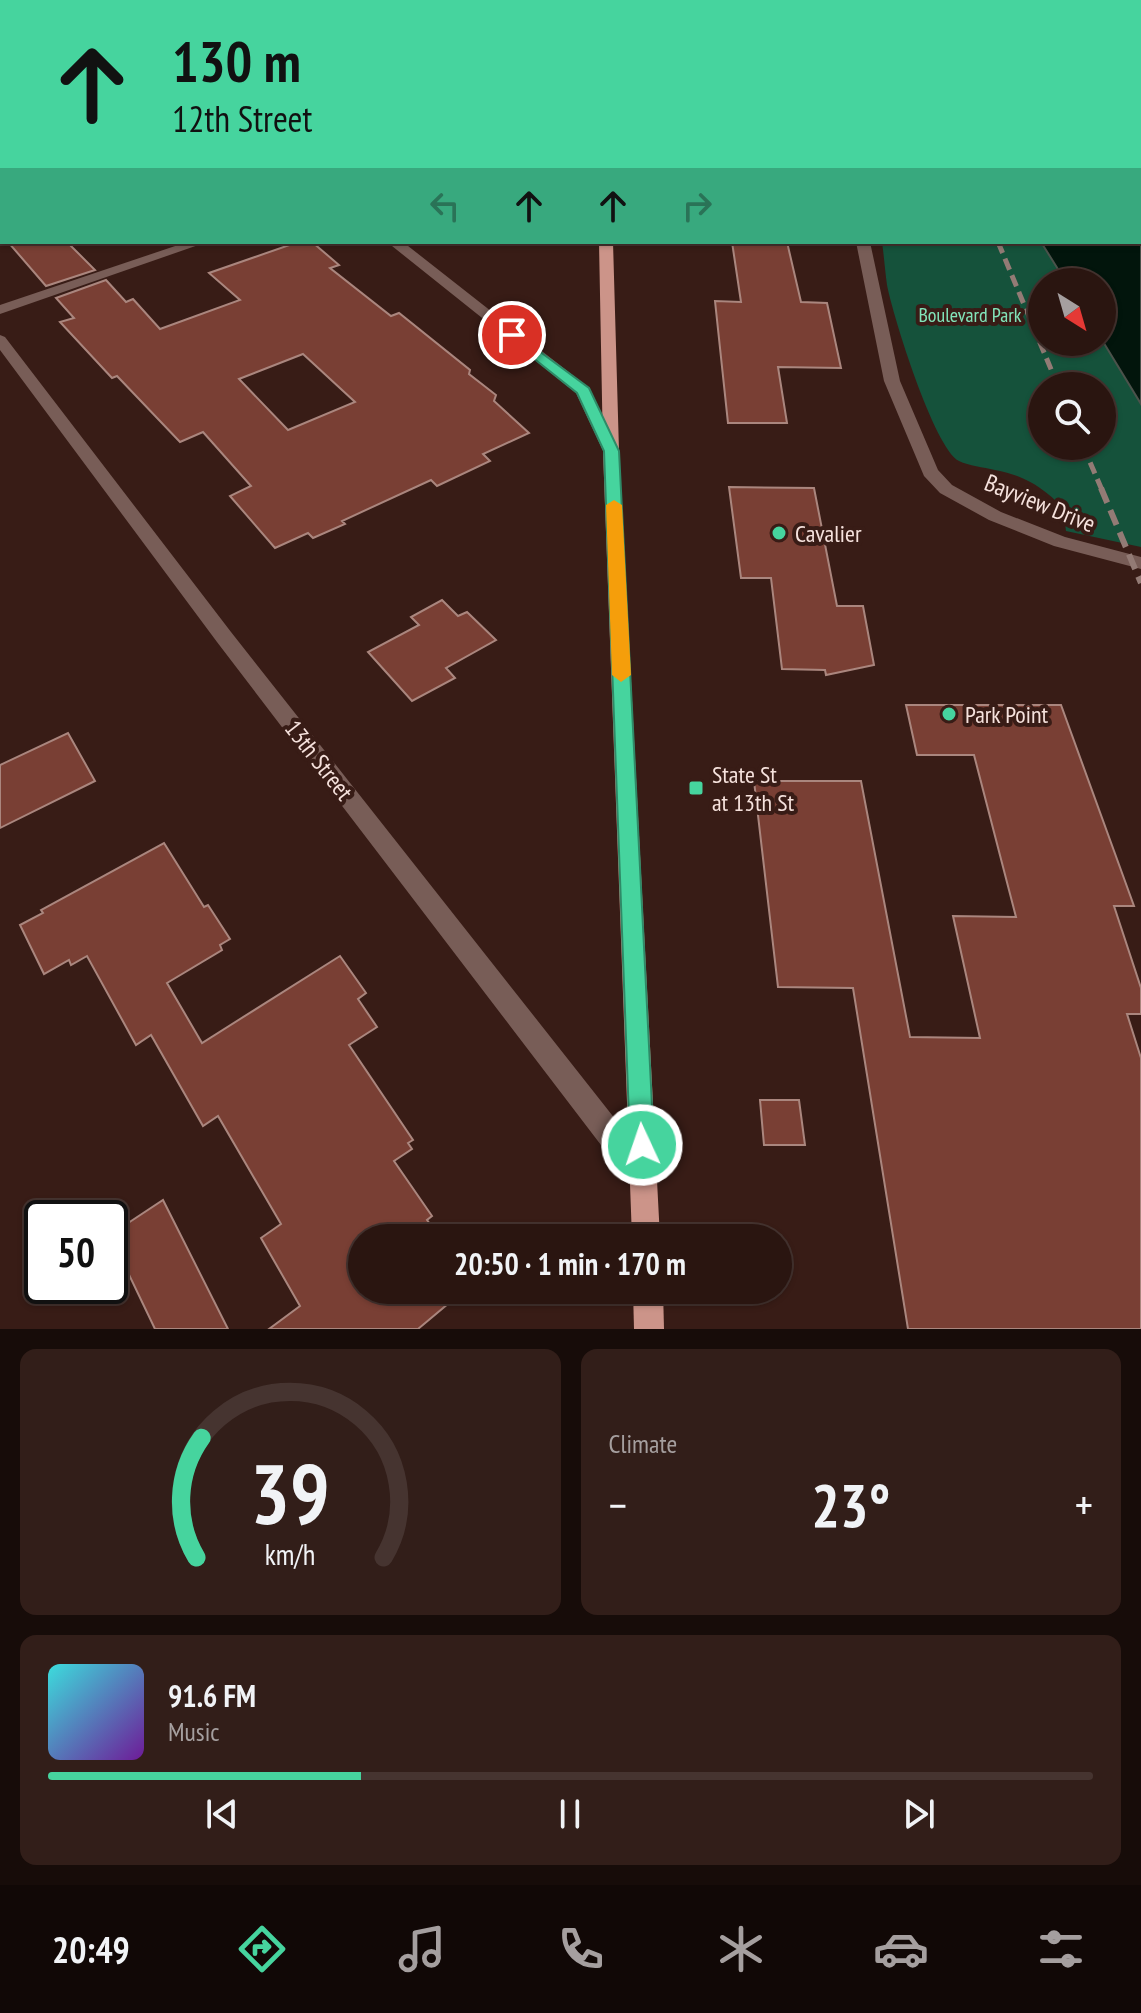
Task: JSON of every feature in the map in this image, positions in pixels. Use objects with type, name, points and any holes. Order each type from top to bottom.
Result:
[{"type":"main road","points":[[606,244],[611,451],[645,1224]]},
{"type":"main road","points":[[648,1304],[649,1329]]},
{"type":"street","points":[[0,310],[194,244]]},
{"type":"street","points":[[397,244],[583,391],[611,451]]},
{"type":"street","name":"Bayview Drive","points":[[863,244],[892,381],[930,472],[946,489],[995,516],[1060,542],[1141,563]]},
{"type":"street","name":"13th Street","points":[[0,340],[224,637],[643,1177]]},
{"type":"green space","name":"Boulevard Park","points":[[882,244],[1042,244],[1057,268],[1028,268],[1028,356],[1112,356],[1141,404],[1141,547],[1066,531],[1063,508],[1040,488],[1015,475],[959,461],[949,451],[927,408],[897,324],[887,285]]},
{"type":"shaded area","points":[[1042,244],[1141,244],[1141,404],[1112,356],[1116,356],[1116,268],[1057,268]]},
{"type":"building","points":[[10,244],[69,244],[95,270],[46,286]]},
{"type":"building","points":[[292,244],[314,244],[339,265],[330,268],[391,316],[399,313],[470,370],[469,374],[496,395],[494,401],[529,433],[483,454],[490,461],[437,486],[431,480],[342,521],[345,524],[313,538],[308,533],[275,548],[230,496],[251,486],[203,432],[180,442],[117,376],[112,378],[60,322],[74,318],[56,298],[106,280],[126,302],[133,299],[160,329],[240,300],[209,273]],"holes":[[[303,354],[355,402],[288,430],[239,379]]]},
{"type":"building","points":[[732,244],[787,244],[801,302],[827,303],[841,368],[778,367],[787,423],[728,423],[715,301],[741,302]]},
{"type":"building","points":[[729,487],[814,488],[837,606],[863,606],[874,665],[826,675],[825,670],[782,669],[771,578],[741,578]]},
{"type":"building","points":[[442,600],[458,616],[467,612],[496,640],[446,668],[455,678],[412,701],[368,652],[419,625],[411,617]]},
{"type":"building","points":[[906,705],[1061,705],[1134,906],[1114,906],[1141,988],[1141,1014],[1127,1014],[1141,1058],[1141,1329],[908,1329],[853,988],[778,987],[754,781],[861,781],[910,1037],[980,1038],[953,916],[1016,917],[974,755],[917,755]]},
{"type":"building","points":[[68,733],[95,781],[0,828],[0,765]]},
{"type":"building","points":[[164,843],[204,907],[208,905],[230,939],[220,945],[222,950],[167,983],[202,1043],[340,956],[366,993],[358,999],[377,1027],[349,1045],[413,1140],[408,1143],[412,1149],[394,1161],[432,1216],[427,1220],[430,1224],[348,1224],[348,1304],[448,1304],[418,1329],[269,1329],[300,1306],[261,1238],[281,1224],[218,1116],[203,1126],[151,1035],[136,1045],[87,956],[71,965],[69,960],[44,974],[20,925],[43,913],[41,910]]},
{"type":"building","points":[[760,1100],[799,1100],[805,1145],[764,1145]]},
{"type":"building","points":[[163,1200],[228,1329],[155,1329],[128,1273],[128,1223]]},
{"type":"railway","points":[[999,244],[1052,372]]},
{"type":"railway","points":[[1089,460],[1102,490]]},
{"type":"railway","points":[[1101,488],[1141,583]]},
{"type":"slow traffic","points":[[614,505],[621,675]]},
{"type":"place","name":"Cavalier","points":[[779,533]]},
{"type":"place","name":"Park Point","points":[[949,714]]},
{"type":"place","name":"State St at 13th St","points":[[696,788]]},
{"type":"route","points":[[512,335],[583,391],[611,451],[642,1145]]}]
